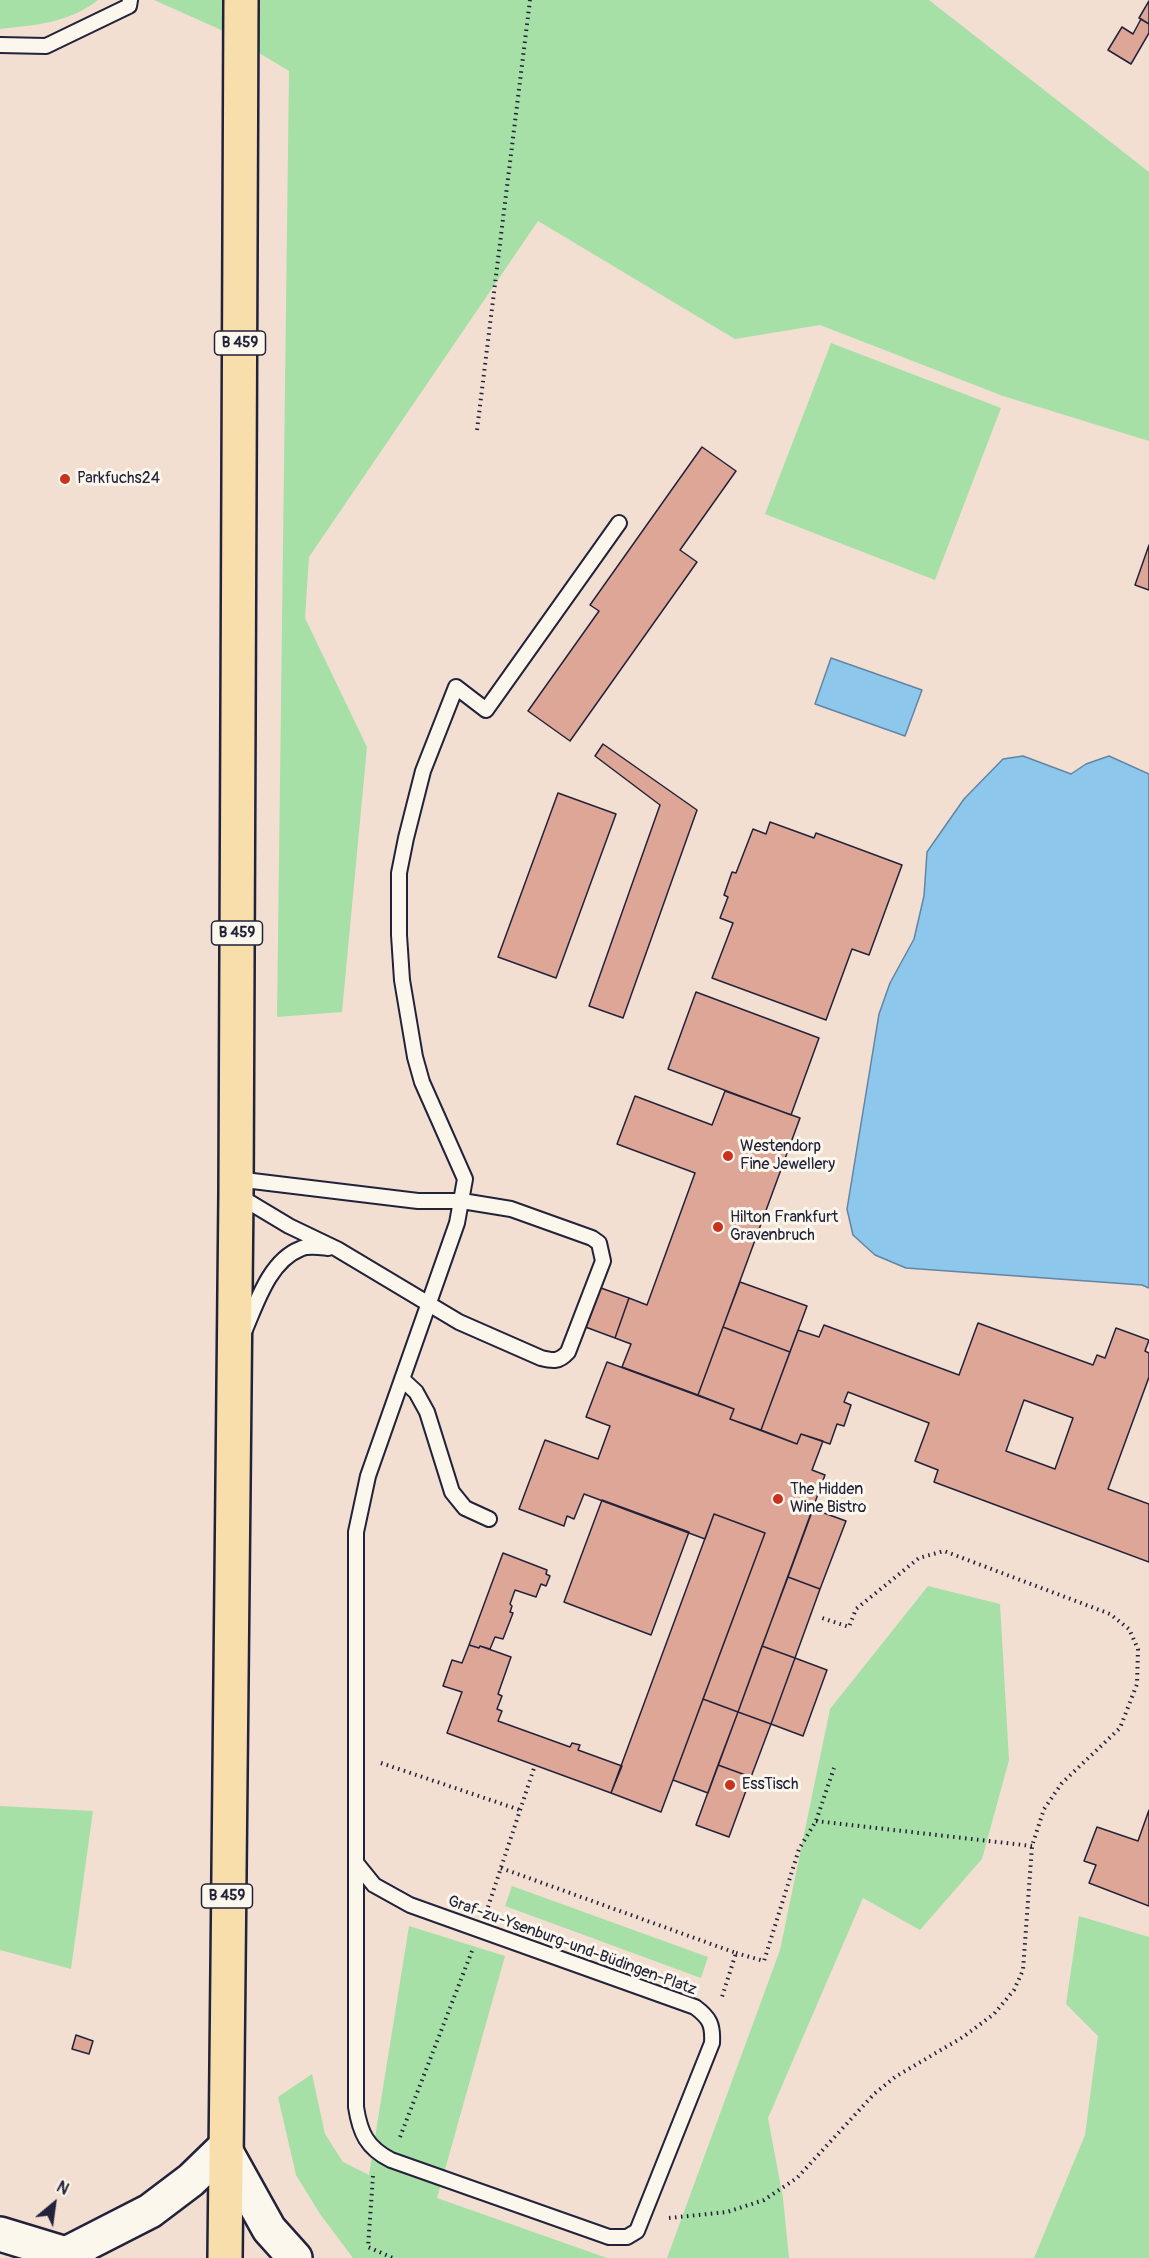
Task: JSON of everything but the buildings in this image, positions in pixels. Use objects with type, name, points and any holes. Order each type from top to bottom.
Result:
[{"type":"main road","name":"B 459","points":[[225,2258],[224,2148],[236,1187],[241,0]]},
{"type":"main road","points":[[2,2235],[61,2257],[150,2211],[191,2180],[224,2148],[269,2229],[295,2258]]},
{"type":"lane","points":[[0,45],[46,46],[130,3]]},
{"type":"lane","points":[[619,523],[486,710],[456,687],[423,771],[399,873],[402,980],[415,1057],[422,1082],[465,1179],[462,1201],[368,1476],[356,1532],[358,1756],[356,2107],[360,2131],[374,2151],[391,2160],[609,2237],[627,2237],[637,2231],[644,2220],[712,2043],[713,2026]]},
{"type":"lane","points":[[236,1187],[418,1201],[462,1201],[511,1209],[592,1238],[599,1243],[603,1261],[568,1352],[562,1359],[553,1361],[459,1322],[337,1249],[289,1226],[236,1187]]},
{"type":"lane","points":[[234,1353],[275,1270],[300,1249],[337,1249]]},
{"type":"lane","points":[[402,1379],[416,1392],[427,1412],[452,1492],[465,1508],[489,1519]]},
{"type":"lane","name":"Graf-zu-Ysenburg-und-Büdingen-Platz","points":[[357,1864],[374,1885],[389,1896],[696,2007],[706,2015],[713,2026]]},
{"type":"path","points":[[477,430],[530,0]]},
{"type":"path","points":[[644,2220],[727,2212],[764,2200],[797,2178],[874,2094],[895,2077],[963,2037],[994,2014],[1014,1990],[1023,1970],[1032,1846],[1044,1809],[1062,1783],[1120,1728],[1137,1684],[1138,1649],[1129,1629],[1110,1614],[944,1551],[919,1558],[856,1609],[849,1627],[819,1617]]},
{"type":"path","points":[[358,1756],[520,1810]]},
{"type":"path","points":[[391,2160],[480,1930],[535,1766]]},
{"type":"path","points":[[501,1868],[764,1961],[799,1850],[816,1821],[834,1768]]},
{"type":"path","points":[[816,1821],[1032,1846]]},
{"type":"path","points":[[713,2026],[736,1953]]},
{"type":"path","points":[[374,2151],[368,2247],[393,2258]]},
{"type":"green space","points":[[0,0],[98,0],[75,14],[51,22],[0,29]]},
{"type":"green space","points":[[154,0],[929,0],[1149,172],[1149,441],[1003,396],[820,325],[735,339],[538,221],[309,557],[305,618],[367,747],[342,1012],[277,1017],[289,71],[219,29]]},
{"type":"green space","points":[[831,343],[1001,408],[935,580],[765,514]]},
{"type":"green space","points":[[928,1586],[1000,1604],[1009,1760],[982,1859],[920,1930],[863,1898],[768,2118],[783,2198],[789,2258],[667,2258],[780,1950],[830,1709]]},
{"type":"green space","points":[[0,1806],[93,1811],[71,1969],[0,1950]]},
{"type":"green space","points":[[512,1886],[708,1957],[701,1978],[505,1906]]},
{"type":"green space","points":[[1079,1916],[1149,1937],[1149,2258],[1034,2258],[1085,2135],[1098,2036],[1066,2004]]},
{"type":"green space","points":[[409,1926],[505,1956],[437,2198],[607,2258],[353,2258],[320,2214],[296,2175],[278,2097],[312,2074],[325,2134],[343,2162],[369,2175]]},
{"type":"water","points":[[831,658],[922,690],[905,736],[815,704]]},
{"type":"water","points":[[1023,756],[1071,774],[1086,764],[1109,756],[1149,774],[1149,1288],[1142,1285],[906,1268],[875,1255],[853,1235],[847,1209],[879,1014],[890,983],[914,939],[924,896],[927,852],[964,799],[1003,759]]},
{"type":"place","name":"Parkfuchs24","points":[[65,479]]},
{"type":"place","name":"Westendorp Fine Jewellery","points":[[728,1156]]},
{"type":"place","name":"Hilton Frankfurt Gravenbruch","points":[[718,1227]]},
{"type":"place","name":"The Hidden Wine Bistro","points":[[778,1499]]},
{"type":"place","name":"EssTisch","points":[[730,1785]]}]
